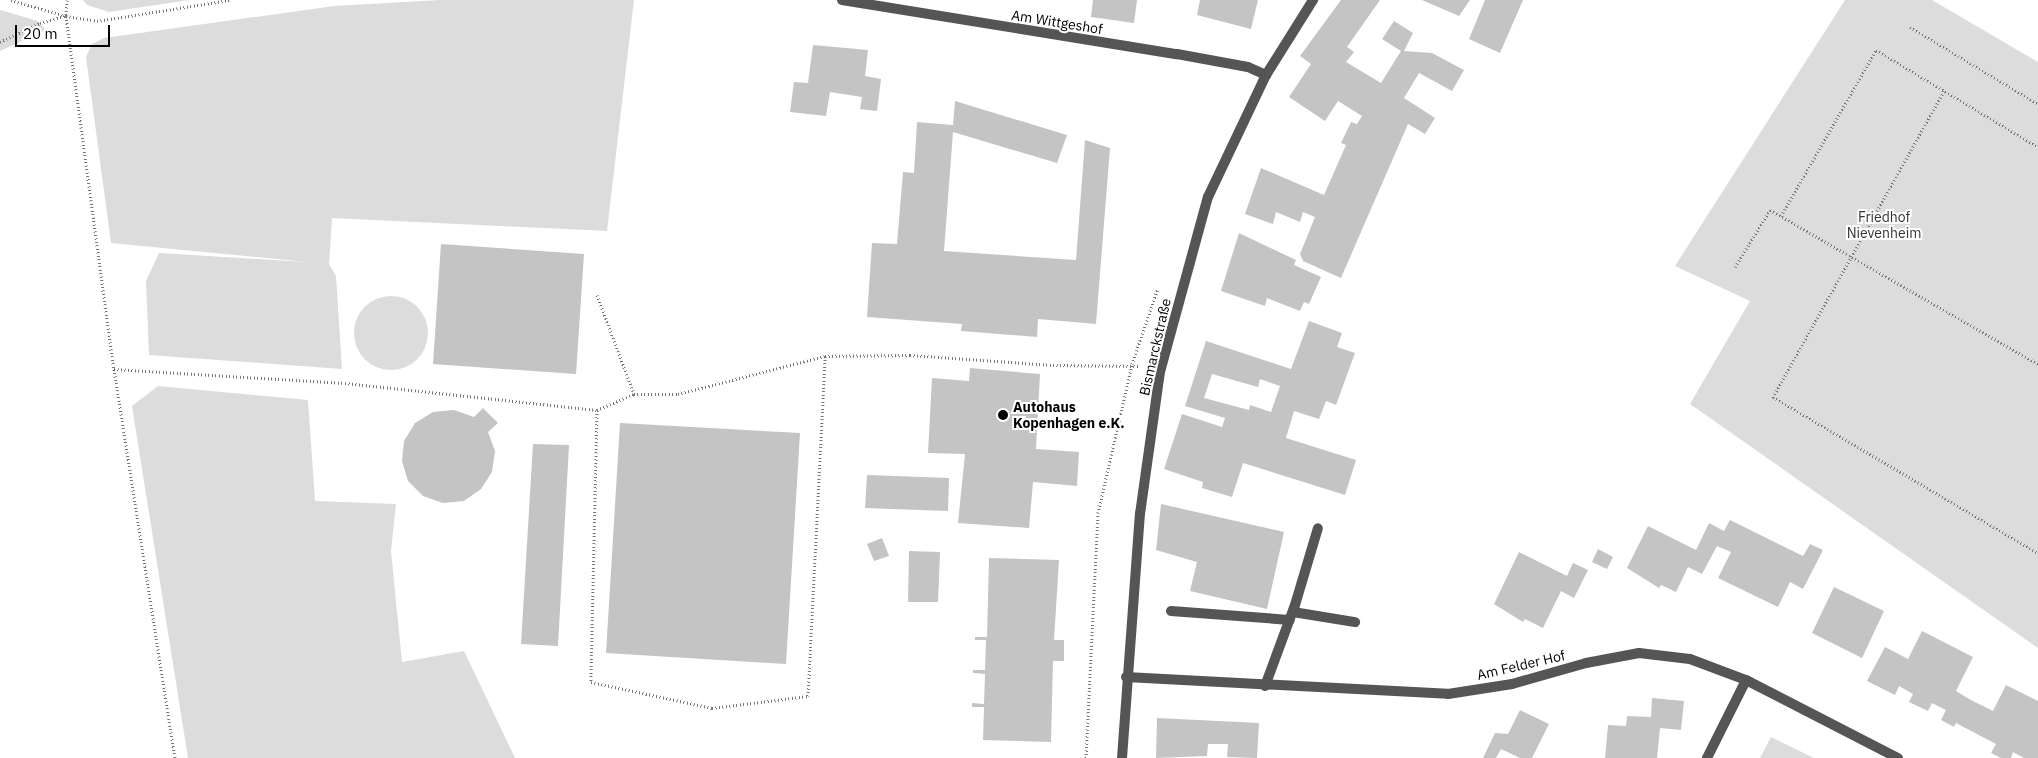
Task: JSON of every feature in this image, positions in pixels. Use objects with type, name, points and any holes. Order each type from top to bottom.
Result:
[{"type":"street","name":"Am Wittgeshof","points":[[842,0],[1177,54],[1248,67],[1266,75]]},
{"type":"street","name":"Bismarckstraße","points":[[1122,758],[1126,677],[1140,514],[1160,372],[1208,197],[1266,75],[1313,0]]},
{"type":"street","points":[[1265,686],[1291,616],[1318,528]]},
{"type":"street","points":[[1171,611],[1291,616],[1355,622]]},
{"type":"street","name":"Am Felder Hof","points":[[1126,677],[1265,686],[1448,694],[1512,684],[1586,663],[1639,653],[1690,659],[1746,680],[1898,758]]},
{"type":"street","points":[[1707,758],[1746,680]]},
{"type":"path","points":[[11,0],[66,16],[97,21],[229,0]]},
{"type":"path","points":[[67,0],[66,16],[114,369],[175,758]]},
{"type":"path","points":[[0,42],[40,23],[66,16]]},
{"type":"path","points":[[1910,27],[2038,104]]},
{"type":"path","points":[[1781,216],[1876,50],[2038,147]]},
{"type":"path","points":[[1944,91],[1773,397],[2037,551]]},
{"type":"path","points":[[1735,267],[1770,210],[2038,364]]},
{"type":"path","points":[[597,295],[634,394]]},
{"type":"path","points":[[114,369],[345,383],[597,410],[634,394],[678,394],[825,356],[910,355],[1053,365],[1132,364],[1160,372]]},
{"type":"path","points":[[597,410],[591,682],[712,708],[808,696],[825,356]]},
{"type":"green space","points":[[83,0],[189,0],[109,12],[87,5]]},
{"type":"green space","points":[[440,0],[634,0],[607,231],[332,218],[329,264],[336,276],[342,369],[149,355],[146,281],[159,253],[307,262],[111,243],[86,57],[92,44],[104,38],[334,6]]},
{"type":"green space","name":"Friedhof Nievenheim","points":[[1845,0],[1932,0],[2038,62],[2038,648],[1690,404],[1750,301],[1675,266]]},
{"type":"green space","points":[[0,10],[38,21],[46,30],[0,51]]},
{"type":"green space","points":[[384,296],[398,296],[412,302],[422,312],[428,326],[428,340],[422,354],[412,364],[398,370],[384,370],[370,364],[360,354],[354,340],[354,326],[360,312],[370,302]]},
{"type":"green space","points":[[158,386],[308,400],[315,501],[396,504],[391,551],[402,662],[464,651],[515,758],[188,758],[132,406]]},
{"type":"green space","points":[[1771,737],[1814,758],[1760,758]]},
{"type":"building","points":[[1093,0],[1137,0],[1134,23],[1091,17]]},
{"type":"building","points":[[1200,0],[1258,0],[1251,29],[1197,15]]},
{"type":"building","points":[[1341,0],[1380,0],[1347,47],[1354,52],[1346,62],[1381,83],[1401,51],[1382,39],[1394,21],[1413,33],[1404,51],[1432,53],[1464,70],[1452,91],[1419,73],[1404,98],[1435,118],[1425,134],[1408,124],[1341,278],[1303,261],[1300,254],[1315,217],[1303,212],[1300,222],[1276,212],[1273,224],[1245,214],[1261,168],[1324,195],[1346,145],[1341,143],[1351,122],[1357,124],[1362,116],[1338,101],[1325,121],[1289,97],[1311,64],[1300,56]]},
{"type":"building","points":[[1422,0],[1470,0],[1459,16]]},
{"type":"building","points":[[1485,0],[1523,0],[1500,53],[1469,39]]},
{"type":"building","points":[[813,45],[868,50],[865,76],[881,79],[877,111],[860,109],[862,97],[830,92],[826,116],[790,112],[794,82],[808,83]]},
{"type":"building","points":[[955,101],[1067,135],[1057,163],[953,132],[944,251],[1076,260],[1085,140],[1110,148],[1096,324],[1038,319],[1037,337],[961,331],[962,324],[867,317],[872,243],[897,244],[903,172],[914,173],[917,122],[953,125]]},
{"type":"building","points":[[1239,233],[1296,260],[1294,265],[1321,277],[1309,304],[1304,302],[1300,311],[1267,298],[1265,306],[1221,291]]},
{"type":"building","points":[[441,244],[584,254],[576,374],[433,364]]},
{"type":"building","points":[[1309,321],[1342,333],[1337,347],[1355,353],[1336,405],[1326,401],[1319,419],[1294,411],[1286,438],[1356,460],[1345,495],[1243,463],[1232,497],[1202,488],[1203,482],[1164,469],[1182,414],[1222,427],[1225,418],[1185,406],[1206,341],[1291,369]],"holes":[[[1212,374],[1258,387],[1260,379],[1280,386],[1271,412],[1250,405],[1249,410],[1204,398]]]},
{"type":"building","points":[[970,368],[1040,374],[1036,449],[1079,452],[1077,486],[1033,482],[1029,528],[958,523],[965,454],[928,453],[932,378],[969,381]]},
{"type":"building","points":[[483,408],[498,423],[488,432],[495,451],[492,472],[481,489],[464,501],[443,503],[423,496],[408,481],[402,461],[404,441],[415,423],[433,412],[454,410],[474,417]]},
{"type":"building","points":[[620,423],[800,433],[786,664],[606,653]]},
{"type":"building","points":[[533,444],[569,445],[558,646],[521,644]]},
{"type":"building","points":[[867,475],[949,478],[948,511],[865,508]]},
{"type":"building","points":[[1161,504],[1284,532],[1267,609],[1190,591],[1197,562],[1156,550]]},
{"type":"building","points":[[1730,520],[1803,556],[1810,544],[1823,550],[1803,589],[1790,582],[1778,607],[1718,578],[1731,552],[1717,546],[1702,574],[1688,567],[1676,592],[1661,585],[1659,588],[1627,568],[1648,526],[1696,550],[1709,523],[1724,531]]},
{"type":"building","points":[[882,538],[889,556],[874,561],[867,544]]},
{"type":"building","points":[[1598,549],[1613,557],[1607,569],[1592,562]]},
{"type":"building","points":[[909,551],[940,552],[938,602],[908,602]]},
{"type":"building","points":[[1519,552],[1567,576],[1573,563],[1588,570],[1574,598],[1561,591],[1543,628],[1525,619],[1523,622],[1494,604]]},
{"type":"building","points":[[989,558],[1059,560],[1054,640],[1064,640],[1064,661],[1053,661],[1051,742],[983,740],[984,707],[972,707],[972,703],[984,704],[985,674],[973,673],[973,670],[985,670],[986,640],[975,640],[975,637],[987,637]]},
{"type":"building","points":[[1834,587],[1884,611],[1862,658],[1812,633]]},
{"type":"building","points":[[1922,631],[1973,657],[1956,691],[1969,699],[1993,711],[2006,685],[2038,701],[2038,758],[2024,758],[2013,752],[2011,758],[2001,758],[1991,753],[1996,744],[1956,723],[1954,727],[1941,720],[1946,710],[1932,703],[1928,711],[1909,702],[1913,694],[1899,686],[1895,695],[1867,681],[1885,647],[1908,659]]},
{"type":"building","points":[[1652,698],[1684,701],[1681,730],[1660,728],[1657,758],[1605,758],[1608,725],[1626,726],[1627,716],[1651,717]]},
{"type":"building","points":[[1520,710],[1549,724],[1532,758],[1520,758],[1501,749],[1496,758],[1483,758],[1495,733],[1508,734]]},
{"type":"building","points":[[1157,718],[1259,723],[1257,758],[1227,757],[1228,744],[1208,744],[1207,756],[1156,758]]},
{"type":"place","name":"Autohaus Kopenhagen e.K.","points":[[1003,415]]}]
